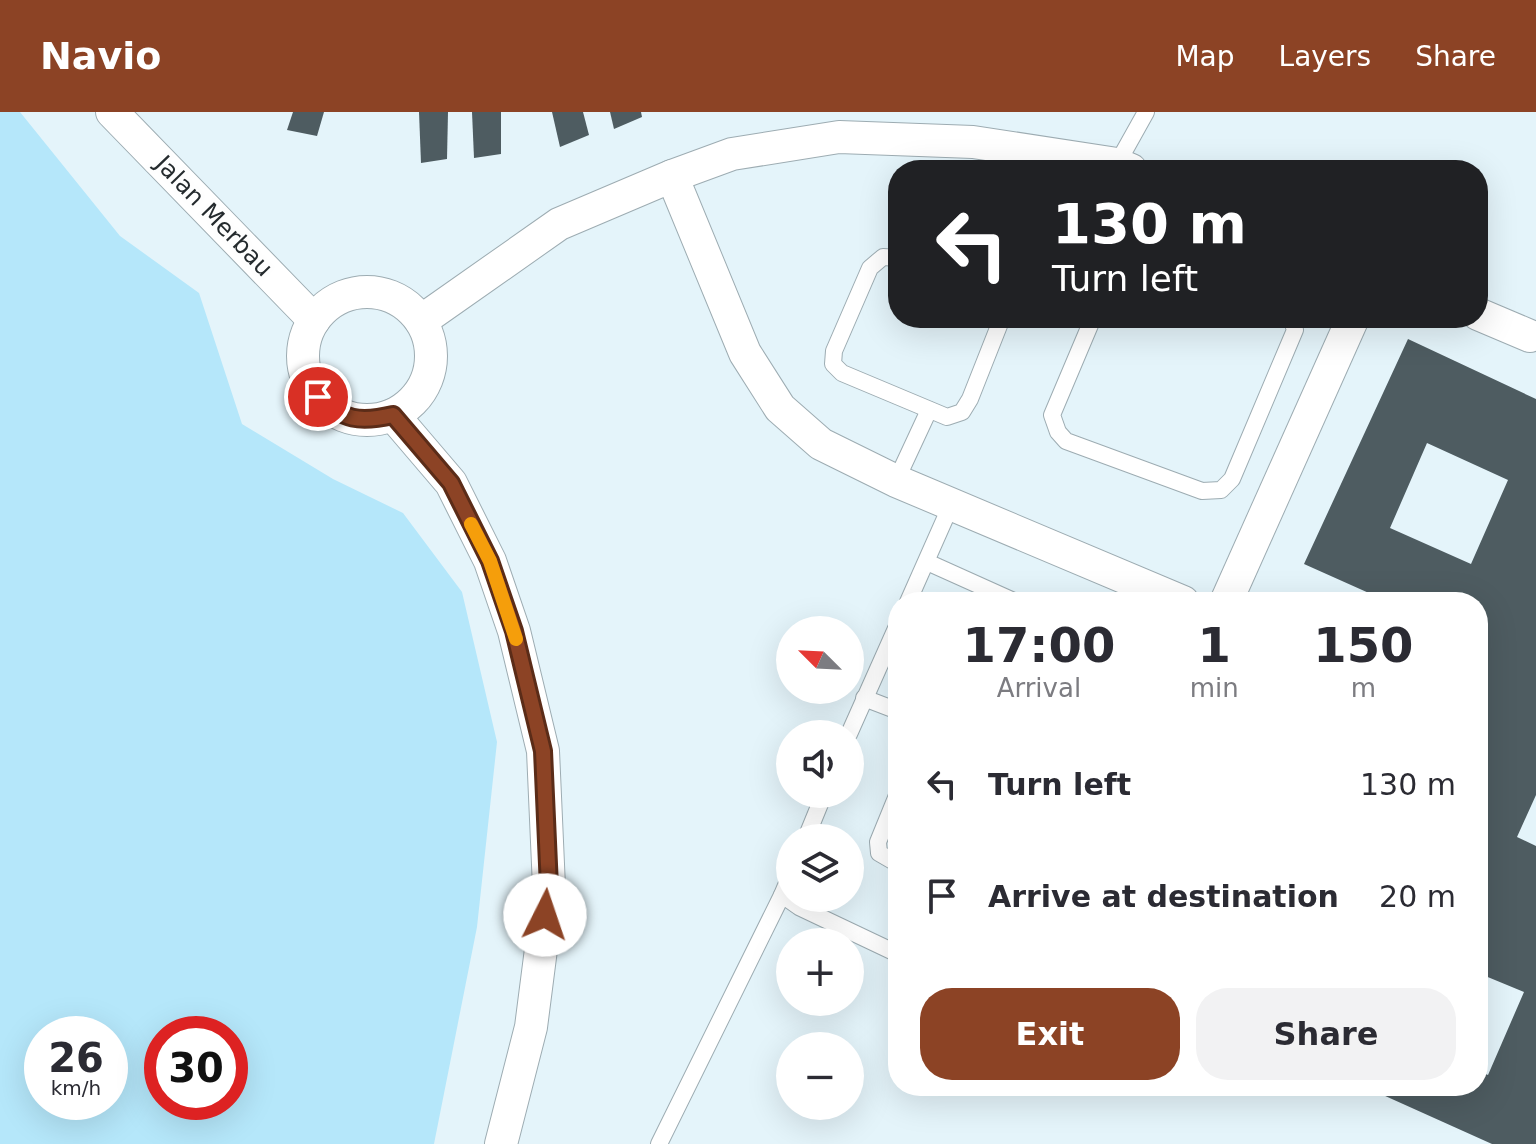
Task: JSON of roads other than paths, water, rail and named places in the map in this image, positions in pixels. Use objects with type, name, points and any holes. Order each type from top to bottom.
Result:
[{"type":"street","name":"Jalan Merbau","points":[[112,112],[314,320]]},
{"type":"street","points":[[421,321],[559,224],[732,154],[839,137],[973,142],[1082,160]]},
{"type":"street","points":[[672,176],[745,353],[780,408],[821,444],[896,481],[1159,592]]},
{"type":"street","points":[[368,292],[389,295],[407,305],[421,321],[429,338],[432,356],[421,392],[409,405],[393,415],[373,420],[352,419],[334,411],[318,397],[307,380],[303,360],[306,339],[314,320],[329,305],[347,295],[368,292]]},
{"type":"street","points":[[1488,318],[1530,336]]},
{"type":"street","points":[[1230,592],[1349,328]]},
{"type":"street","points":[[393,415],[451,483],[490,561],[514,631],[543,751],[549,887],[531,1027],[501,1144]]},
{"type":"lane","points":[[1127,160],[1146,112]]},
{"type":"lane","points":[[888,257],[883,257],[870,268],[834,351],[833,364],[842,373],[947,417],[962,412],[970,399],[998,328]]},
{"type":"lane","points":[[1089,328],[1052,415],[1058,432],[1066,441],[1202,491],[1221,490],[1232,479],[1294,328]]},
{"type":"lane","points":[[896,481],[929,410]]},
{"type":"lane","points":[[913,592],[951,505]]},
{"type":"lane","points":[[927,562],[994,592]]},
{"type":"lane","points":[[888,646],[864,698],[888,707]]},
{"type":"lane","points":[[888,818],[878,842],[879,853],[888,858]]},
{"type":"lane","points":[[659,1144],[776,907]]},
{"type":"lane","points":[[810,912],[888,949]]}]
